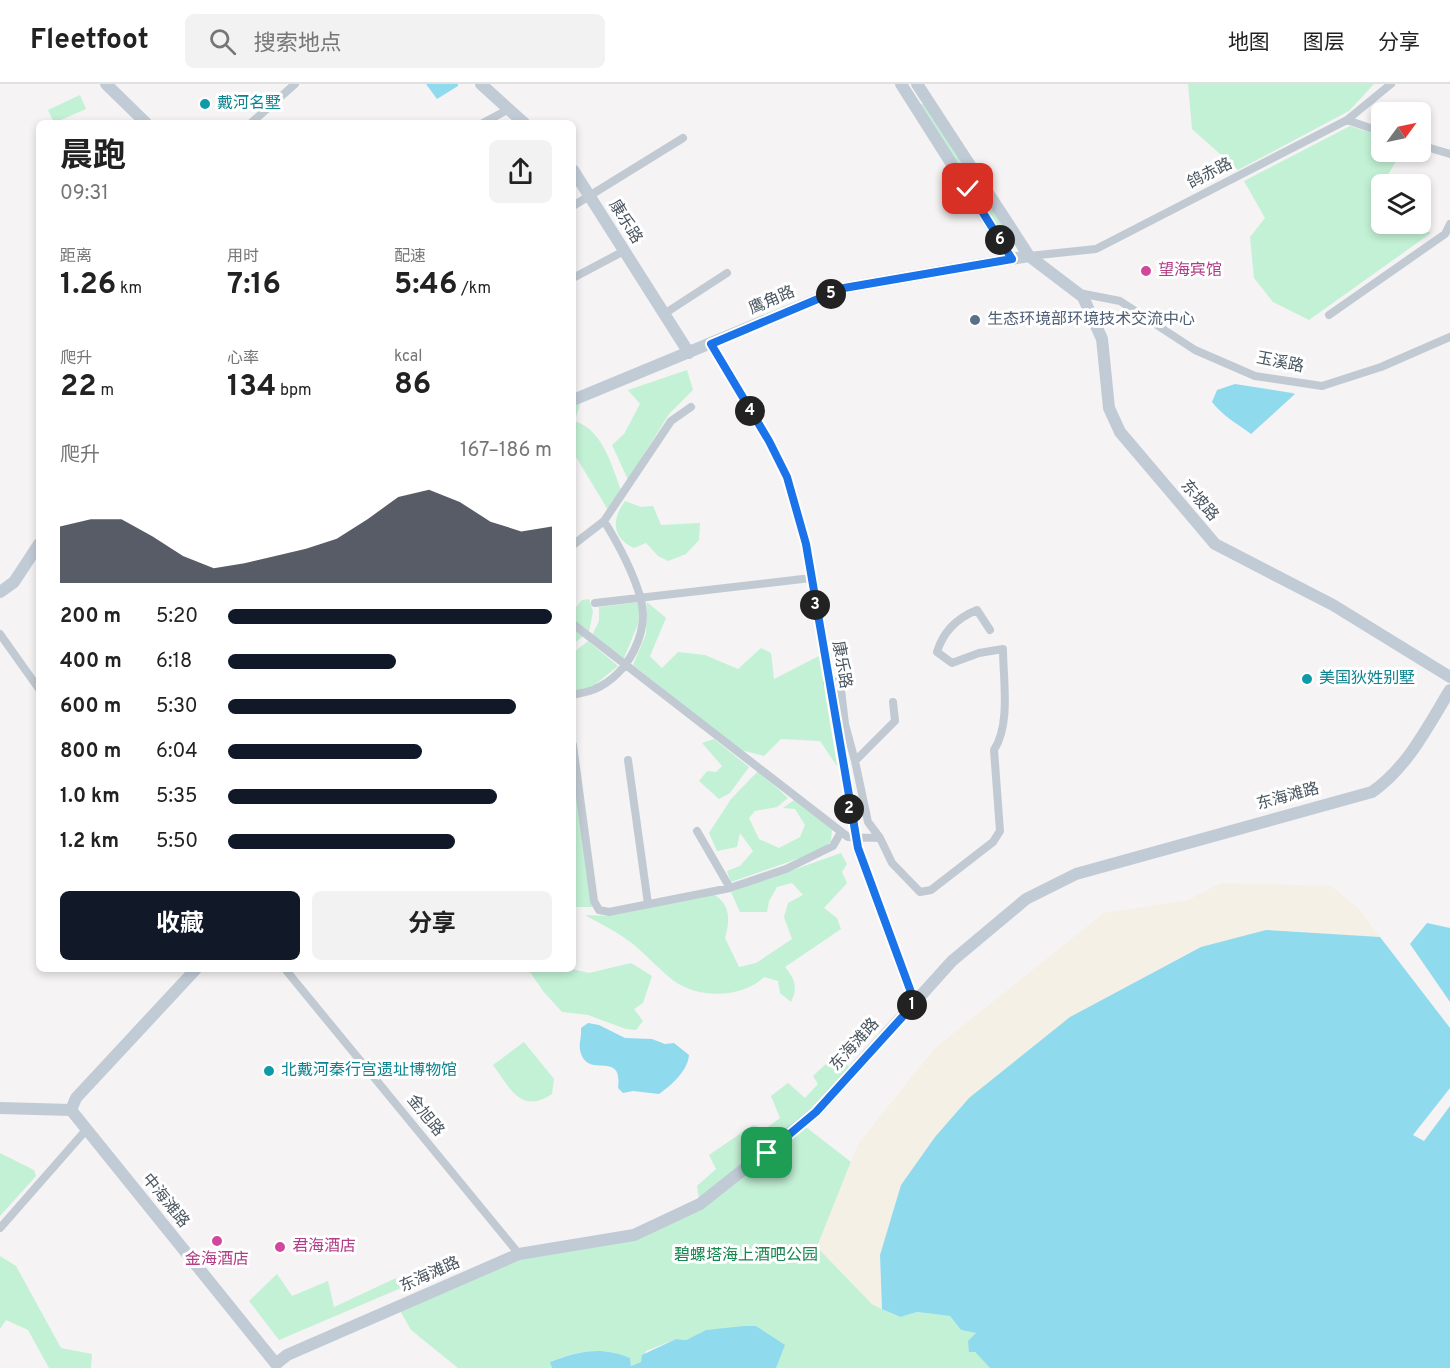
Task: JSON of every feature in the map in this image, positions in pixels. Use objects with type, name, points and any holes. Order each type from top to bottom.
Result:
[{"type":"main road","points":[[106,84],[143,120]]},
{"type":"main road","points":[[481,84],[521,120]]},
{"type":"main road","points":[[901,84],[1012,259]]},
{"type":"main road","name":"东坡路","points":[[917,84],[1029,256],[1078,293],[1092,314],[1102,339],[1109,408],[1120,432],[1215,544],[1324,599],[1450,677]]},
{"type":"main road","name":"康乐路","points":[[576,175],[689,353]]},
{"type":"main road","name":"鹰角路","points":[[576,399],[844,288],[1029,256]]},
{"type":"main road","points":[[0,591],[15,582],[36,549]]},
{"type":"main road","name":"东海滩路","points":[[278,1366],[287,1355],[519,1254],[634,1235],[700,1204],[816,1112],[952,961],[1026,899],[1076,874],[1372,792],[1389,780],[1417,744],[1450,690]]},
{"type":"main road","points":[[0,1107],[71,1110],[76,1098],[193,972]]},
{"type":"main road","name":"中海滩路","points":[[71,1110],[278,1366]]},
{"type":"street","points":[[254,120],[294,84]]},
{"type":"street","name":"鸽赤路","points":[[1029,256],[1096,249],[1347,120],[1391,84]]},
{"type":"street","points":[[489,120],[509,109]]},
{"type":"street","points":[[1347,120],[1371,128]]},
{"type":"street","points":[[576,204],[682,138]]},
{"type":"street","points":[[1431,148],[1450,154]]},
{"type":"street","points":[[1329,315],[1444,234],[1450,224]]},
{"type":"street","points":[[576,276],[624,251]]},
{"type":"street","points":[[664,314],[727,273]]},
{"type":"street","name":"玉溪路","points":[[1078,293],[1120,301],[1195,350],[1255,376],[1322,386],[1381,367],[1450,337]]},
{"type":"street","name":"康乐路","points":[[711,344],[769,441],[787,477],[806,544],[856,838],[915,1003]]},
{"type":"street","points":[[576,543],[604,521],[671,421],[691,407]]},
{"type":"street","points":[[576,694],[596,689],[626,666],[642,627],[641,598],[619,546],[604,521]]},
{"type":"street","points":[[596,603],[812,578]]},
{"type":"street","points":[[828,683],[840,681],[845,724],[868,822],[880,838],[892,863],[920,892],[931,890],[993,842],[1000,831],[994,750],[1000,741],[1004,707],[1003,649],[979,653],[952,663],[937,652],[942,637],[977,610],[990,630]]},
{"type":"street","points":[[576,626],[841,832],[856,838],[880,838]]},
{"type":"street","points":[[0,634],[36,685]]},
{"type":"street","points":[[855,761],[895,721],[893,702]]},
{"type":"street","points":[[628,760],[648,904]]},
{"type":"street","points":[[576,766],[594,901],[599,910],[609,912],[730,888],[816,857],[833,846],[841,832]]},
{"type":"street","points":[[697,831],[730,888]]},
{"type":"street","name":"金旭路","points":[[287,972],[519,1254]]},
{"type":"street","points":[[0,1228],[86,1130]]},
{"type":"green space","points":[[1188,84],[1374,84],[1349,111],[1238,170],[1192,129]]},
{"type":"green space","points":[[80,95],[86,109],[61,120],[53,120],[48,110]]},
{"type":"green space","points":[[924,103],[970,177],[966,180],[919,106]]},
{"type":"green space","points":[[1350,126],[1371,133],[1371,162],[1396,162],[1388,174],[1371,174],[1371,234],[1430,234],[1309,320],[1273,302],[1254,278],[1250,237],[1265,218],[1244,181]]},
{"type":"green space","points":[[978,185],[1011,237],[1007,239],[972,188]]},
{"type":"green space","points":[[687,370],[693,390],[669,414],[628,480],[612,445],[624,434],[640,404],[628,390]]},
{"type":"green space","points":[[580,404],[576,418],[576,405]]},
{"type":"green space","points":[[576,422],[593,432],[599,440],[621,490],[608,510],[576,457]]},
{"type":"green space","points":[[625,501],[641,507],[653,506],[661,525],[700,523],[699,540],[686,554],[668,561],[658,556],[646,543],[634,548],[626,544],[616,527],[618,514]]},
{"type":"green space","points":[[589,599],[593,611],[589,632],[576,642],[576,608],[582,600]]},
{"type":"green space","points":[[640,602],[638,624],[624,658],[592,635],[599,621],[599,607]]},
{"type":"green space","points":[[647,602],[666,618],[650,656],[662,668],[678,652],[705,655],[738,669],[761,648],[771,653],[774,679],[819,656],[837,766],[820,741],[781,739],[764,756],[741,750],[633,665],[646,634]]},
{"type":"green space","points":[[588,641],[618,666],[592,687],[576,691],[576,651]]},
{"type":"green space","points":[[714,739],[749,767],[730,793],[719,799],[699,781],[707,771],[716,772],[722,766],[702,743]]},
{"type":"green space","points":[[758,771],[788,798],[777,807],[755,811],[749,818],[759,839],[779,848],[800,837],[805,825],[795,809],[783,808],[794,800],[832,829],[831,842],[814,853],[731,882],[727,871],[740,866],[753,851],[740,833],[737,847],[717,851],[709,833],[731,799]]},
{"type":"green space","points":[[576,785],[592,907],[576,907]]},
{"type":"green space","points":[[841,853],[847,864],[842,872],[847,883],[824,908],[837,918],[841,929],[785,967],[794,983],[791,1002],[780,993],[778,981],[764,977],[745,989],[720,994],[684,987],[669,977],[628,940],[585,915],[610,916],[713,894],[723,903],[728,913],[725,938],[739,967],[756,963],[792,939],[784,917],[788,903],[803,895],[792,883],[777,887],[769,901],[767,912],[740,912],[731,892]]},
{"type":"green space","points":[[631,963],[652,976],[643,1003],[634,1009],[643,1021],[636,1030],[626,1029],[588,1015],[562,1012],[530,972],[576,972],[576,970],[589,973]]},
{"type":"green space","points":[[524,1042],[554,1079],[552,1094],[532,1102],[517,1096],[493,1065]]},
{"type":"green space","points":[[837,1060],[852,1068],[806,1113],[699,1199],[697,1186],[716,1169],[709,1155],[753,1125],[765,1129],[780,1118],[771,1096],[788,1083],[805,1098],[818,1084],[813,1076],[829,1061]]},
{"type":"green space","name":"碧螺塔海上酒吧公园","points":[[802,1124],[851,1162],[817,1247],[872,1304],[899,1317],[917,1312],[950,1316],[961,1330],[977,1333],[975,1352],[990,1368],[776,1368],[777,1363],[756,1326],[706,1330],[686,1340],[676,1339],[646,1351],[641,1362],[631,1366],[630,1358],[609,1352],[590,1351],[551,1361],[552,1368],[458,1368],[411,1330],[398,1307],[519,1254],[634,1235],[712,1195]]},
{"type":"green space","points":[[0,1153],[34,1170],[36,1176],[0,1216]]},
{"type":"green space","points":[[0,1256],[16,1266],[61,1348],[92,1354],[91,1368],[49,1368],[28,1330],[6,1320],[0,1329]]},
{"type":"green space","points":[[277,1274],[292,1296],[328,1281],[334,1307],[396,1278],[401,1281],[401,1288],[279,1340],[249,1301]]},
{"type":"sand","points":[[1221,883],[1331,886],[1359,909],[1380,937],[1325,934],[1201,947],[1070,1017],[935,1137],[901,1185],[880,1255],[882,1309],[872,1304],[817,1247],[858,1144],[935,1048],[1104,913],[1188,900]]},
{"type":"water","points":[[426,84],[458,84],[458,86],[437,99]]},
{"type":"water","points":[[1235,384],[1295,394],[1251,434],[1225,415],[1212,402],[1217,390]]},
{"type":"water","points":[[1427,923],[1450,928],[1450,1002],[1410,944]]},
{"type":"water","points":[[1266,930],[1380,937],[1450,1028],[1450,1088],[1413,1135],[1424,1141],[1450,1106],[1450,1368],[990,1368],[975,1352],[969,1352],[968,1341],[976,1333],[961,1330],[950,1316],[917,1312],[900,1317],[882,1309],[880,1255],[901,1185],[935,1137],[969,1098],[1070,1017],[1201,947]]},
{"type":"water","points":[[588,1023],[599,1025],[625,1038],[652,1039],[665,1044],[674,1043],[689,1055],[686,1066],[674,1082],[659,1094],[633,1091],[623,1093],[618,1088],[616,1070],[611,1067],[593,1065],[582,1056],[581,1028]]},
{"type":"water","points":[[756,1326],[785,1345],[776,1368],[552,1368],[550,1362],[580,1353],[600,1351],[630,1358],[631,1366],[641,1362],[642,1355],[676,1339],[686,1340],[706,1330]]},
{"type":"place","name":"戴河名墅","points":[[205,104]]},
{"type":"place","name":"望海宾馆","points":[[1146,271]]},
{"type":"place","name":"生态环境部环境技术交流中心","points":[[975,320]]},
{"type":"place","name":"美国狄姓别墅","points":[[1307,679]]},
{"type":"place","name":"北戴河秦行宫遗址博物馆","points":[[269,1071]]},
{"type":"place","name":"金海酒店","points":[[217,1241]]},
{"type":"place","name":"君海酒店","points":[[280,1247]]},
{"type":"route","points":[[767,1153],[816,1112],[915,1003],[858,848],[820,643],[806,544],[787,477],[769,441],[711,344],[844,288],[1012,259],[968,189]]}]
